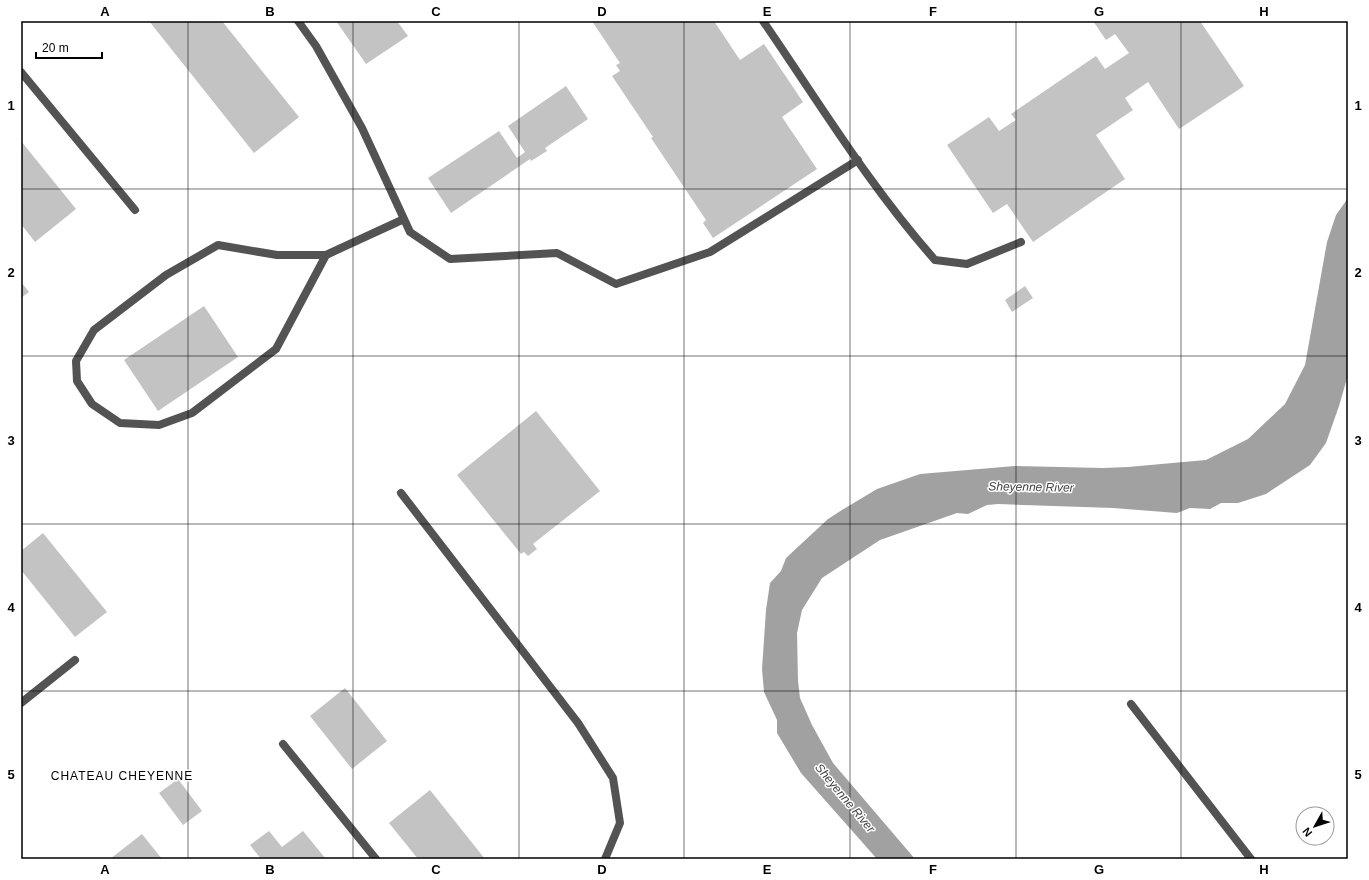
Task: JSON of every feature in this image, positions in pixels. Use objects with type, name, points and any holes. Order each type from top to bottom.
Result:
[{"type":"lane","points":[[298,21],[316,46],[362,128],[410,232],[450,259],[557,253],[616,284],[710,252],[858,160]]},
{"type":"lane","points":[[763,21],[858,160],[913,235],[935,260],[967,264],[1021,242]]},
{"type":"lane","points":[[21,72],[135,210]]},
{"type":"lane","points":[[326,255],[276,349],[192,413],[159,425],[120,424],[92,404],[77,381],[76,361],[94,330],[166,275],[218,245],[277,255],[326,255],[404,219]]},
{"type":"lane","points":[[401,493],[578,723],[613,778],[620,823],[605,859]]},
{"type":"lane","points":[[21,703],[74,660]]},
{"type":"lane","points":[[1131,704],[1251,859]]},
{"type":"lane","points":[[283,744],[376,859]]},
{"type":"water","name":"Sheyenne River","points":[[1348,198],[1348,375],[1326,443],[1310,465],[1266,494],[1238,503],[1221,503],[1210,509],[1190,508],[1177,513],[1113,508],[998,504],[987,505],[968,514],[957,513],[880,540],[822,578],[802,610],[797,633],[798,681],[800,698],[812,725],[833,763],[915,859],[877,859],[801,773],[777,733],[777,720],[764,692],[762,669],[766,610],[770,583],[781,571],[786,558],[828,519],[842,510],[877,489],[920,474],[1015,466],[1103,468],[1206,460],[1248,439],[1285,404],[1305,365],[1327,242],[1336,215]]},
{"type":"building","points":[[149,21],[222,21],[299,117],[254,153]]},
{"type":"building","points":[[336,21],[397,21],[408,36],[366,64]]},
{"type":"building","points":[[592,21],[714,21],[740,60],[764,44],[803,102],[782,117],[817,169],[713,238],[703,223],[706,220],[651,138],[653,137],[612,76],[620,71],[616,65],[620,63]]},
{"type":"building","points":[[1093,21],[1200,21],[1244,86],[1179,129],[1148,82],[1125,98],[1133,110],[1096,135],[1125,179],[1033,242],[1007,204],[993,213],[947,145],[989,117],[999,131],[1016,120],[1011,114],[1096,56],[1105,69],[1129,53],[1115,34],[1106,40]]},
{"type":"building","points":[[566,86],[588,119],[545,148],[547,151],[531,161],[530,159],[451,213],[428,178],[499,131],[517,158],[525,152],[508,126]]},
{"type":"building","points":[[21,141],[76,209],[35,242],[21,224]]},
{"type":"building","points":[[21,282],[29,292],[21,298]]},
{"type":"building","points":[[1025,286],[1033,298],[1012,312],[1005,300]]},
{"type":"building","points":[[204,306],[238,357],[158,411],[124,360]]},
{"type":"building","points":[[536,411],[600,491],[533,544],[537,549],[528,556],[524,552],[521,554],[457,475]]},
{"type":"building","points":[[43,533],[107,612],[75,637],[21,570],[21,551]]},
{"type":"building","points":[[345,688],[387,741],[352,769],[310,716]]},
{"type":"building","points":[[178,779],[202,811],[183,825],[159,793]]},
{"type":"building","points":[[430,790],[485,859],[418,859],[389,823]]},
{"type":"building","points":[[269,831],[282,847],[303,831],[326,859],[261,859],[250,845]]},
{"type":"building","points":[[142,834],[162,859],[110,859]]},
{"type":"district","name":"CHATEAU CHEYENNE","points":[[122,776]]}]
